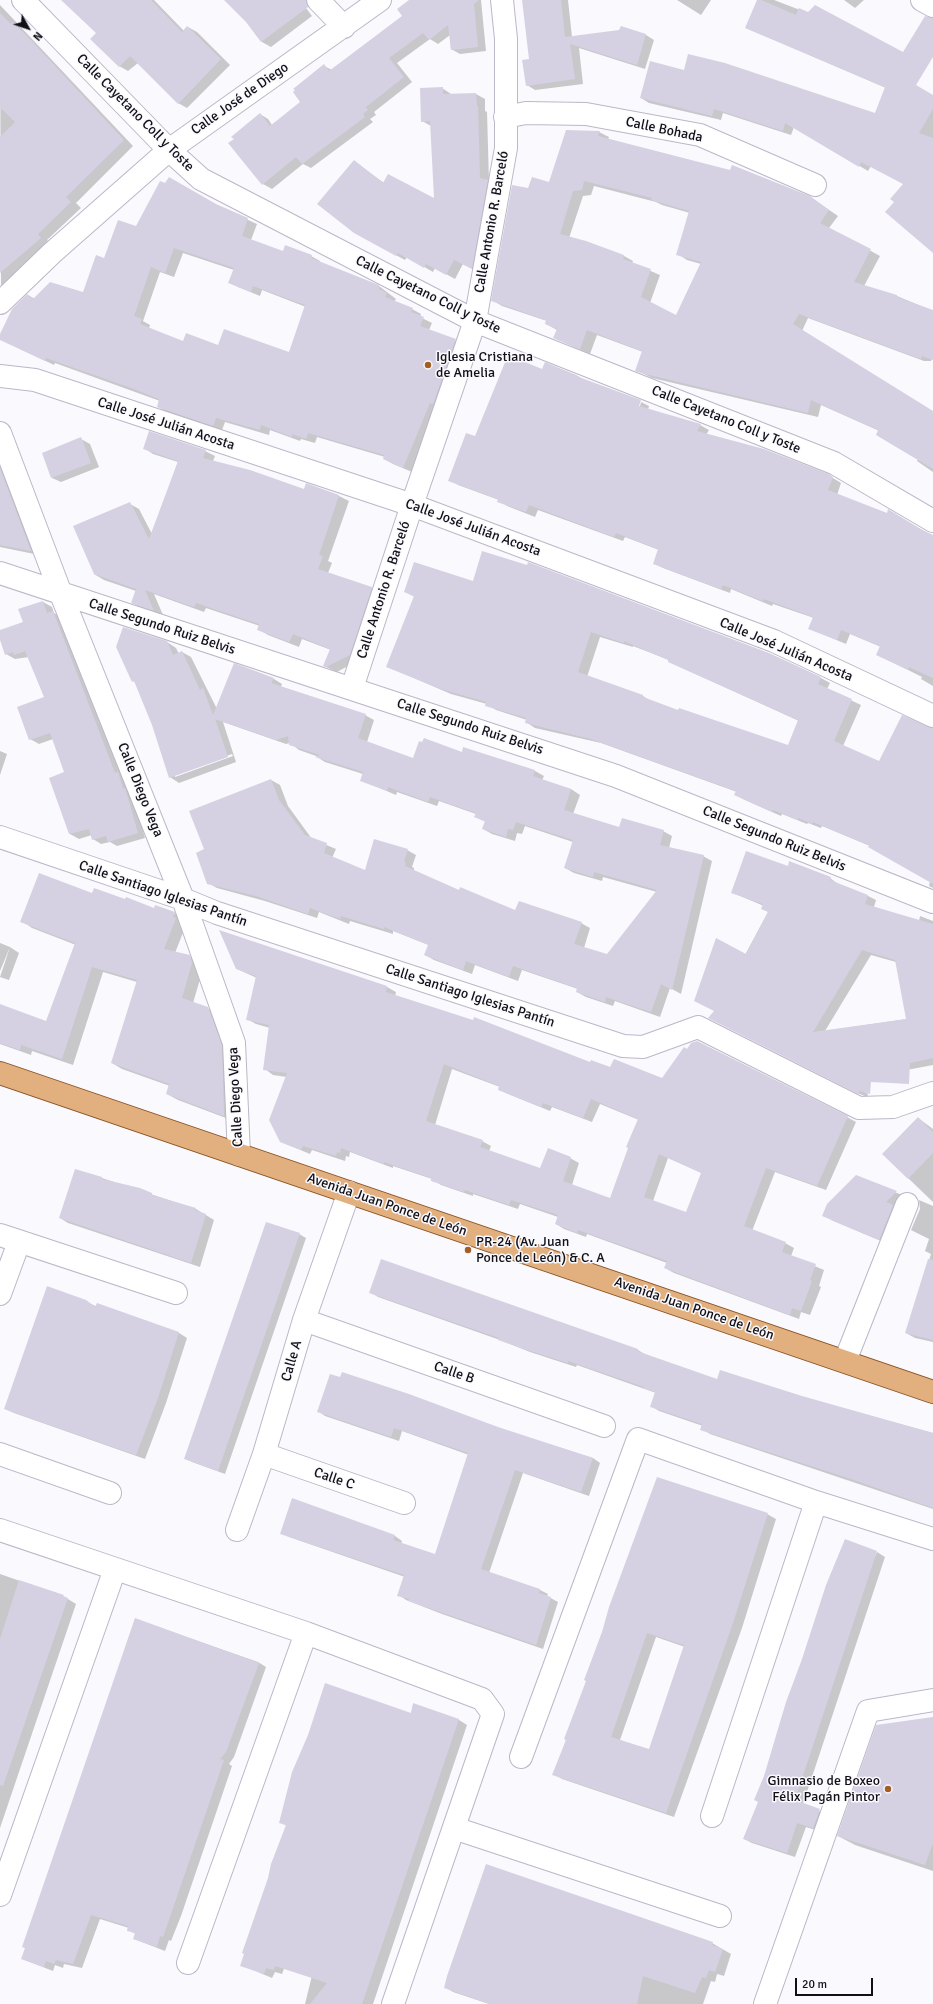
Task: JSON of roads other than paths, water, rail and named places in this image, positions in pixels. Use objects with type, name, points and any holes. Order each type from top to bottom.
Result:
[{"type":"main road","name":"Avenida Juan Ponce de León","points":[[0,1073],[239,1156],[349,1192],[933,1392]]},
{"type":"street","name":"Calle Cayetano Coll y Toste","points":[[23,0],[168,150],[201,178],[475,321],[834,463],[933,521]]},
{"type":"street","points":[[318,0],[344,27]]},
{"type":"street","name":"Calle José de Diego","points":[[0,303],[52,253],[168,150],[344,27],[380,0]]},
{"type":"street","name":"Calle Antonio R. Barceló","points":[[352,688],[412,505],[475,321],[506,148],[506,40],[502,0]]},
{"type":"street","points":[[922,0],[933,6]]},
{"type":"street","name":"Calle Bohada","points":[[505,118],[526,113],[586,114],[700,135],[815,185]]},
{"type":"street","name":"Calle José Julián Acosta","points":[[0,376],[35,380],[412,505],[774,641],[933,716]]},
{"type":"street","name":"Calle Diego Vega","points":[[0,433],[61,594],[183,899],[234,1043],[239,1156]]},
{"type":"street","name":"Calle Segundo Ruiz Belvis","points":[[0,573],[616,776],[933,902]]},
{"type":"street","name":"Calle Santiago Iglesias Pantín","points":[[0,837],[183,899],[225,916],[623,1046],[643,1047],[698,1027],[859,1108],[893,1107],[933,1093]]},
{"type":"street","name":"Calle A","points":[[237,1530],[264,1454],[304,1320],[349,1192]]},
{"type":"street","points":[[845,1361],[907,1204]]},
{"type":"street","points":[[0,1294],[9,1239],[176,1293]]},
{"type":"street","name":"Calle B","points":[[304,1320],[604,1426]]},
{"type":"street","points":[[521,1756],[638,1439],[816,1502],[933,1539]]},
{"type":"street","points":[[0,1454],[110,1493]]},
{"type":"street","name":"Calle C","points":[[264,1454],[404,1503]]},
{"type":"street","points":[[712,1816],[816,1502]]},
{"type":"street","points":[[0,1530],[306,1633],[482,1699],[494,1714],[393,2004]]},
{"type":"street","points":[[0,1895],[115,1569]]},
{"type":"street","points":[[188,1963],[306,1633]]},
{"type":"street","points":[[765,2004],[868,1711],[933,1700]]},
{"type":"street","points":[[454,1828],[720,1916]]},
{"type":"place","name":"Iglesia Cristiana de Amelia","points":[[428,365]]},
{"type":"place","name":"PR-24 (Av. Juan Ponce de León) & C. A","points":[[468,1250]]},
{"type":"place","name":"Gimnasio de Boxeo Félix Pagán Pintor","points":[[888,1789]]}]
